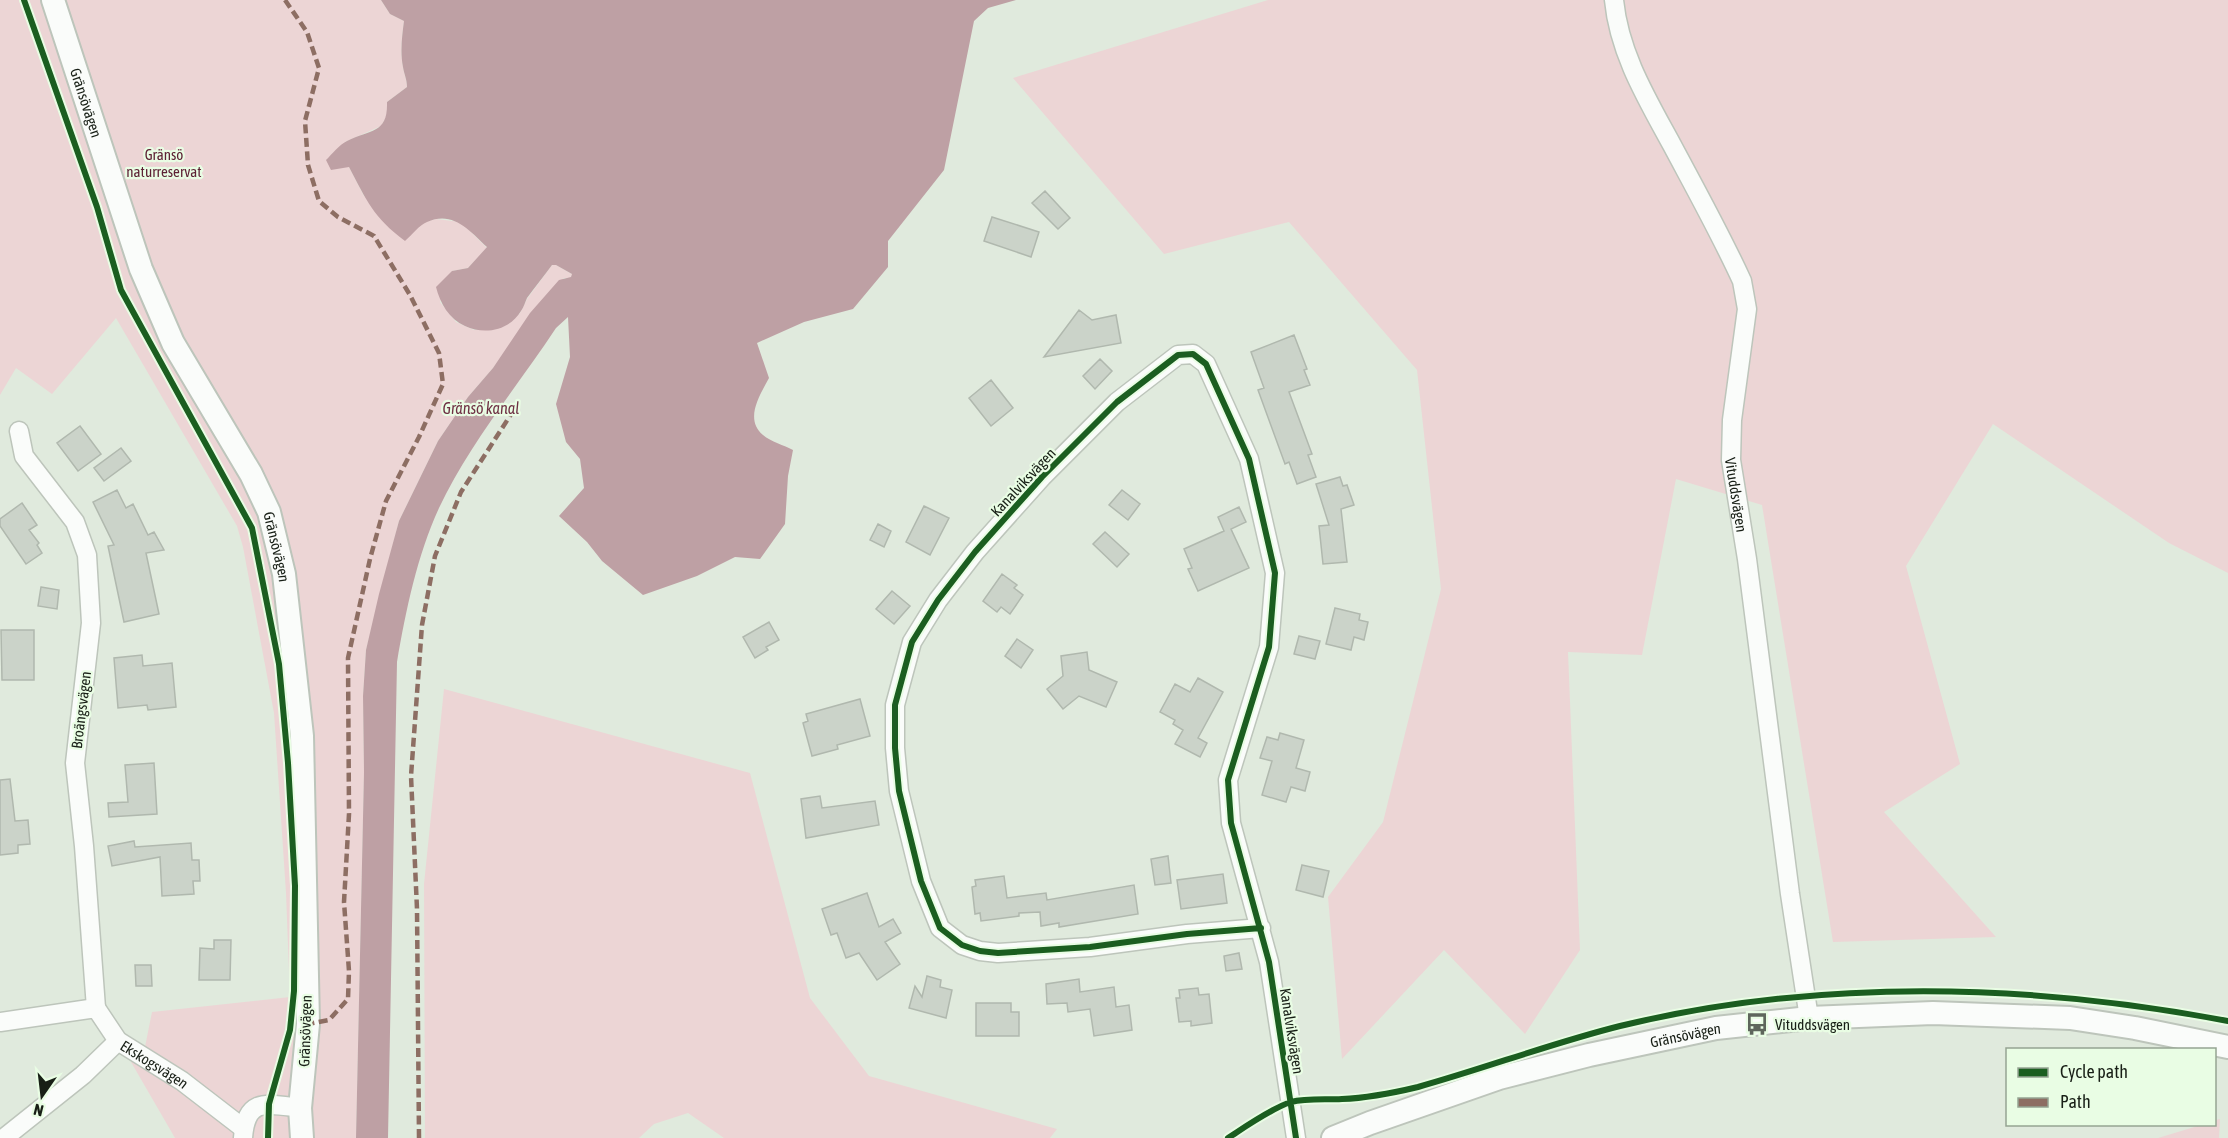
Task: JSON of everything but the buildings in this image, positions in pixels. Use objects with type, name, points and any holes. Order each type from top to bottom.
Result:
[{"type":"street","name":"Gränsövägen","points":[[53,0],[141,269],[173,343],[256,483],[269,512],[284,574],[302,736],[308,1024],[300,1108],[302,1138]]},
{"type":"street","name":"Vituddsvägen","points":[[1614,0],[1616,21],[1627,55],[1650,106],[1742,281],[1747,309],[1732,420],[1731,460],[1809,1018]]},
{"type":"street","name":"Kanalviksvägen","points":[[1261,928],[1187,934],[1090,947],[999,953],[980,951],[962,945],[940,928],[925,890],[899,791],[895,748],[895,705],[912,642],[938,600],[975,552],[1041,477],[1117,402],[1178,355],[1193,354],[1206,364],[1227,408],[1249,459],[1275,573],[1269,647],[1228,780],[1231,823],[1261,928],[1269,962],[1296,1138]]},
{"type":"street","name":"Broängsvägen","points":[[19,431],[24,456],[75,522],[87,555],[91,623],[75,763],[84,846],[96,1008]]},
{"type":"street","points":[[0,1022],[96,1008]]},
{"type":"street","name":"Ekskogsvägen","points":[[96,1008],[118,1041],[182,1081],[243,1133]]},
{"type":"street","name":"Gränsövägen","points":[[1333,1138],[1499,1078],[1716,1028],[1809,1018],[1933,1013],[2070,1018],[2135,1028],[2228,1047]]},
{"type":"street","points":[[4,1138],[83,1075],[118,1041]]},
{"type":"street","points":[[243,1133],[248,1113],[254,1108],[269,1104],[300,1108]]},
{"type":"green space","name":"Gränsö naturreservat","points":[[0,0],[381,0],[390,14],[404,21],[402,56],[407,87],[387,102],[387,116],[381,126],[345,142],[349,167],[364,196],[424,222],[436,219],[461,222],[487,248],[468,268],[452,271],[440,302],[456,322],[474,330],[506,325],[520,313],[527,299],[552,265],[572,274],[571,278],[564,278],[468,397],[438,441],[399,521],[366,650],[363,696],[364,772],[356,1138],[175,1138],[131,1062],[145,1047],[152,1012],[290,997],[286,893],[274,713],[243,547],[237,526],[116,318],[52,394],[16,368],[0,395]]},
{"type":"green space","points":[[1268,0],[2228,0],[2228,573],[2169,543],[1993,424],[1906,566],[1960,764],[1884,812],[1996,937],[1833,942],[1762,505],[1676,479],[1642,655],[1568,652],[1580,950],[1525,1034],[1444,950],[1342,1059],[1328,897],[1383,822],[1441,589],[1417,370],[1289,222],[1164,254],[1013,78]]},
{"type":"green space","points":[[444,689],[750,773],[810,998],[869,1076],[1057,1129],[1050,1138],[724,1138],[688,1113],[654,1124],[639,1138],[425,1138],[424,884]]},
{"type":"green space","points":[[2220,1119],[2219,1138],[2158,1138],[2198,1126],[2216,1126],[2216,1120]]},
{"type":"water","name":"Gränsö kanal","points":[[381,0],[1016,0],[988,8],[974,21],[944,170],[888,241],[888,267],[853,309],[804,322],[757,343],[769,378],[754,414],[757,429],[774,442],[793,450],[788,476],[785,524],[760,559],[735,557],[697,576],[643,595],[602,561],[587,542],[559,516],[584,488],[580,459],[566,442],[556,404],[570,357],[568,317],[556,328],[464,461],[439,508],[424,545],[408,603],[397,662],[388,1138],[356,1138],[364,772],[363,696],[366,650],[379,594],[399,521],[438,441],[468,397],[493,368],[530,313],[559,280],[571,277],[572,274],[552,265],[527,298],[516,318],[503,327],[480,330],[465,326],[446,310],[436,287],[452,271],[468,268],[487,247],[460,224],[445,219],[424,223],[405,241],[378,216],[349,167],[331,170],[326,160],[344,143],[381,125],[385,120],[387,102],[407,87],[402,56],[404,21],[390,14]]},
{"type":"marked path","points":[[285,0],[307,32],[319,68],[305,121],[308,165],[319,201],[338,217],[374,236],[410,295],[439,353],[443,384],[386,501],[370,559],[348,658],[349,814],[344,902],[349,971],[348,999],[329,1020],[308,1024]]},
{"type":"marked path","points":[[419,1138],[417,909],[411,776],[422,625],[435,556],[461,492],[517,405]]},
{"type":"cycle path","points":[[24,0],[97,207],[121,290],[252,528],[279,664],[288,763],[295,886],[294,991],[290,1030],[269,1104],[268,1138]]},
{"type":"cycle path","points":[[1261,928],[1187,934],[1090,947],[998,953],[980,951],[962,945],[940,928],[921,881],[899,791],[895,748],[895,705],[912,642],[938,600],[975,552],[1042,477],[1117,402],[1178,355],[1193,354],[1206,364],[1249,459],[1275,573],[1269,647],[1228,780],[1231,823],[1269,962],[1296,1138]]},
{"type":"cycle path","points":[[1228,1138],[1267,1113],[1291,1102],[1361,1098],[1418,1087],[1620,1026],[1695,1010],[1771,1000],[1847,993],[1924,991],[2000,993],[2153,1008],[2228,1021]]},
{"type":"place","name":"Vituddsvägen","points":[[1757,1024]]}]
